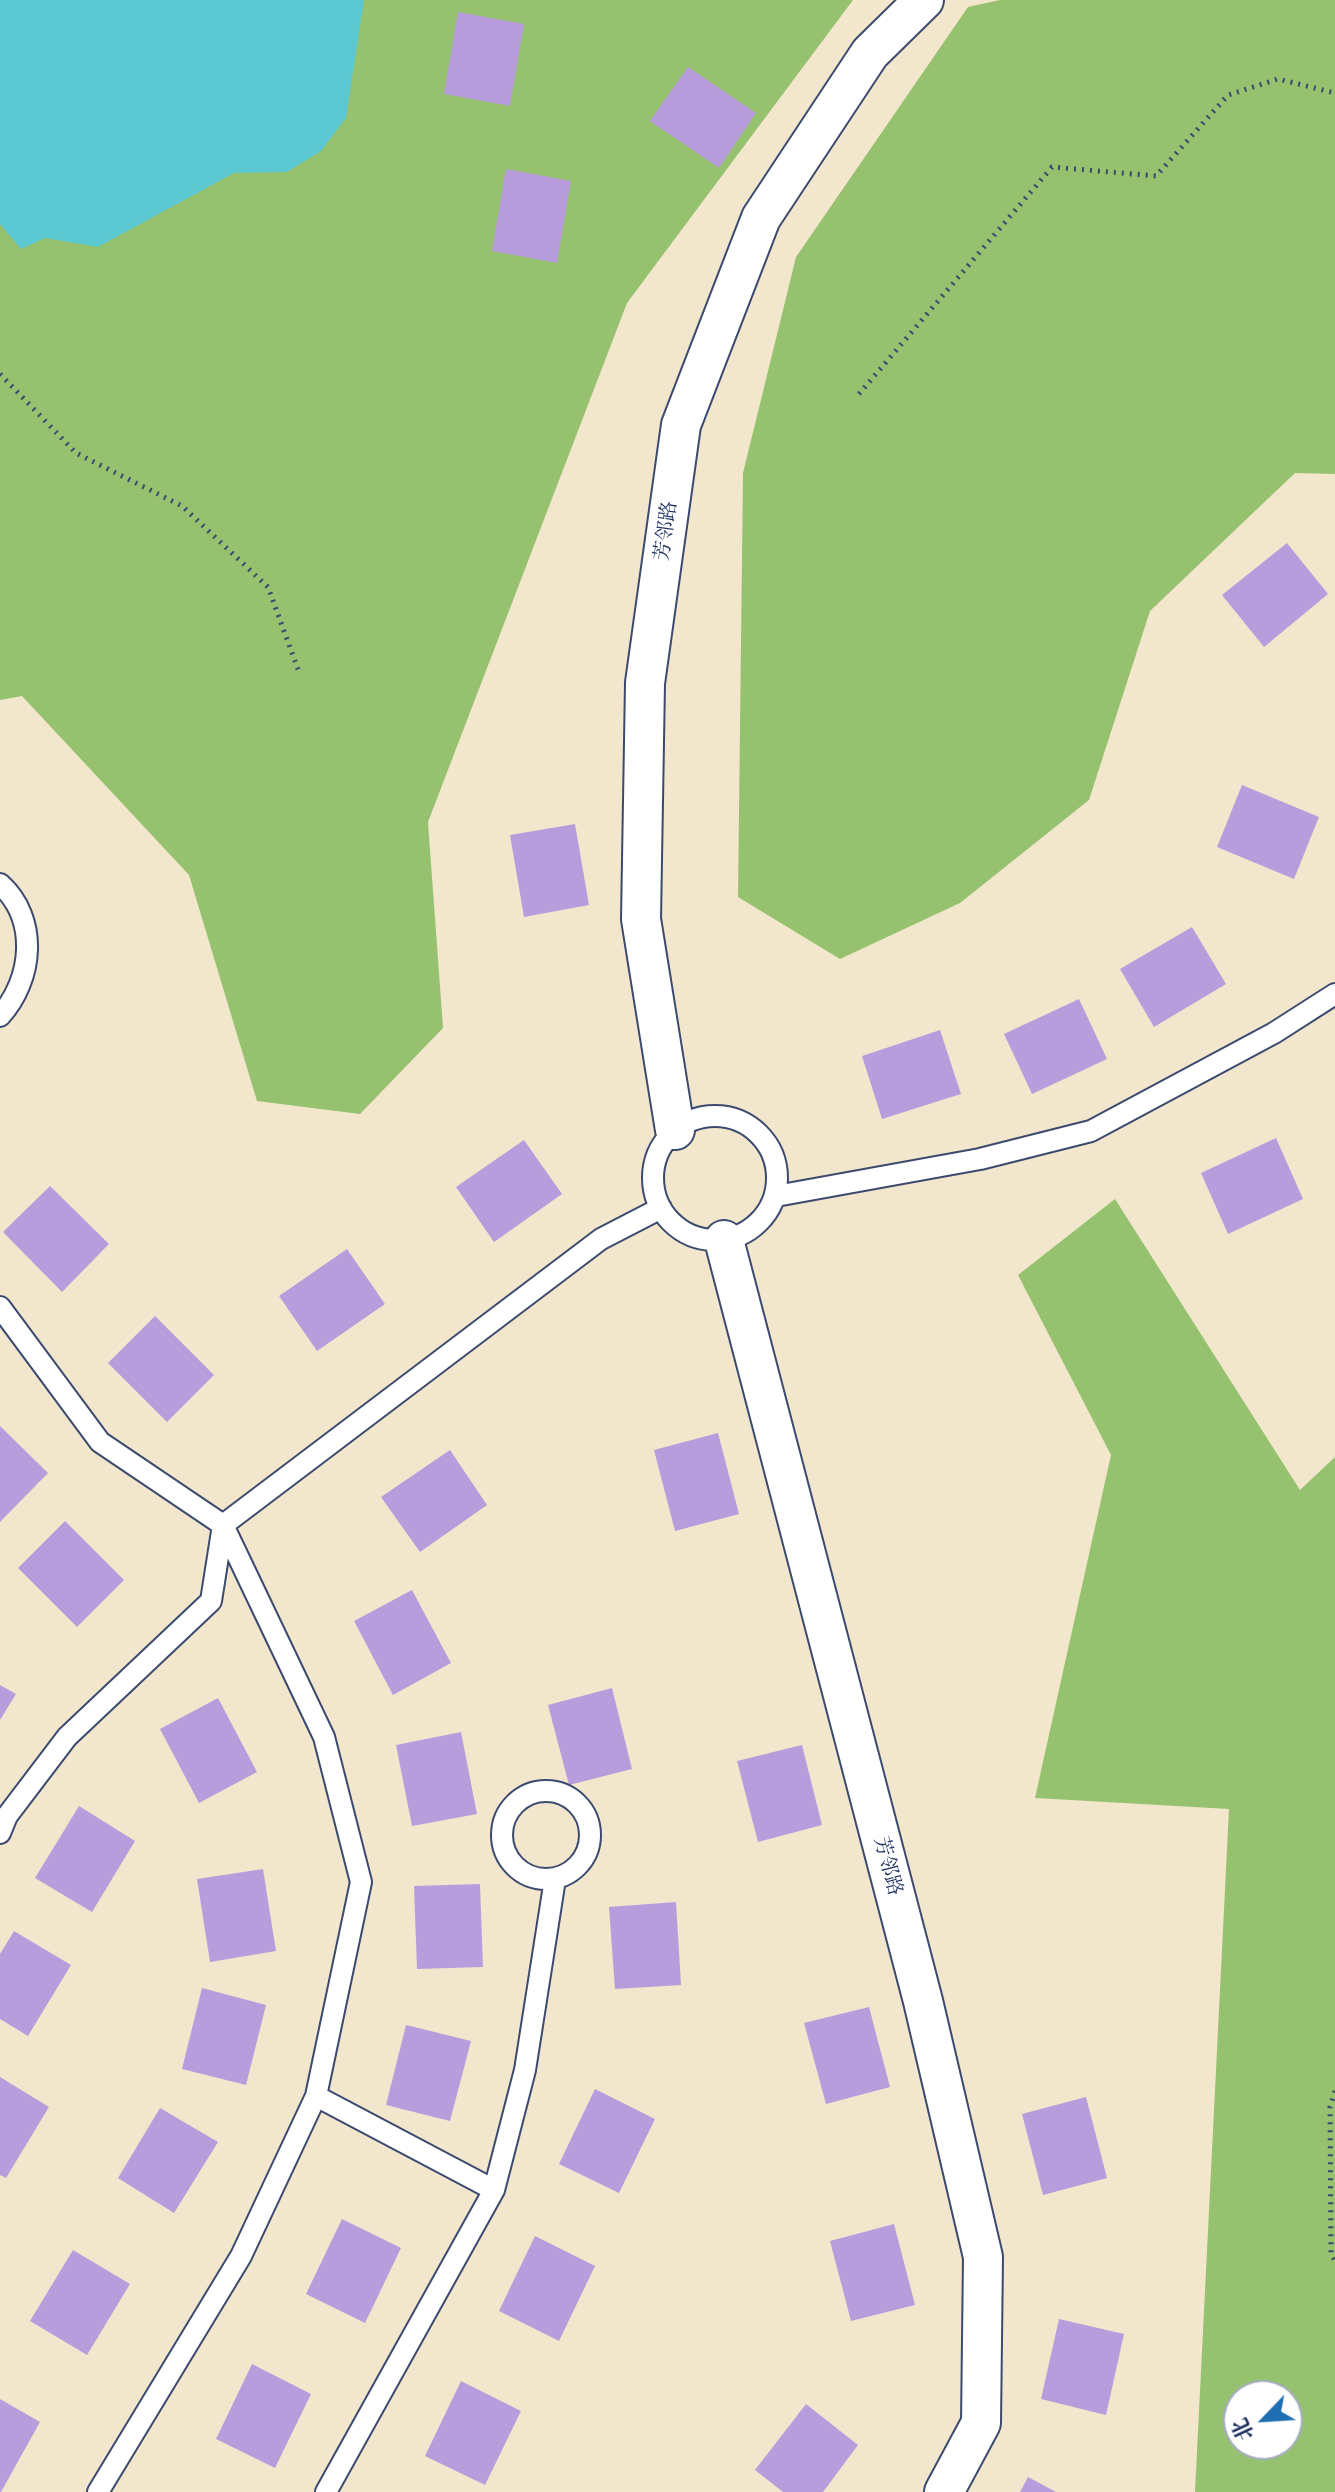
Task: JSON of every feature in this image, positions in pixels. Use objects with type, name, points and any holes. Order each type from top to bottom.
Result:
[{"type":"street","name":"芳邻路","points":[[675,1130],[641,919],[645,683],[681,425],[761,218],[870,53],[924,0]]},
{"type":"street","name":"芳邻路","points":[[724,1240],[919,1986],[983,2257],[981,2423],[944,2492]]},
{"type":"lane","points":[[0,884],[9,892],[24,921],[29,954],[15,1000],[0,1016]]},
{"type":"lane","points":[[776,1196],[980,1159],[1091,1131],[1274,1033],[1335,994]]},
{"type":"lane","points":[[726,1117],[748,1125],[764,1140],[775,1159],[776,1196],[755,1226],[724,1240],[699,1239],[679,1229],[661,1208],[656,1197],[654,1166],[662,1146],[675,1130],[694,1119],[726,1117]]},
{"type":"lane","points":[[0,1833],[7,1816],[67,1737],[211,1601],[223,1525],[601,1239],[661,1208]]},
{"type":"lane","points":[[0,1307],[100,1442],[223,1525],[324,1737],[361,1882],[316,2096],[241,2256],[98,2492]]},
{"type":"lane","points":[[326,2492],[494,2190],[525,2070],[555,1879],[581,1863],[588,1849],[589,1826],[572,1799],[542,1791],[518,1801],[506,1817],[503,1846],[509,1860],[520,1871],[534,1878],[555,1879]]},
{"type":"lane","points":[[316,2096],[494,2190]]},
{"type":"path","points":[[859,394],[1052,167],[1156,176],[1228,95],[1278,79],[1335,93]]},
{"type":"path","points":[[0,374],[76,453],[182,506],[268,587],[299,672]]},
{"type":"path","points":[[1335,2091],[1330,2122],[1331,2253],[1335,2261]]},
{"type":"green space","points":[[0,0],[853,0],[627,303],[428,822],[443,1028],[360,1114],[257,1101],[189,875],[22,696],[0,700]]},
{"type":"green space","points":[[1000,0],[1335,0],[1335,474],[1295,473],[1150,611],[1089,800],[960,903],[840,959],[738,897],[743,473],[796,257],[968,7]]},
{"type":"green space","points":[[1115,1199],[1300,1490],[1335,1457],[1335,2492],[1195,2492],[1229,1809],[1035,1798],[1111,1455],[1018,1275]]},
{"type":"water","points":[[0,0],[364,0],[346,118],[321,151],[287,172],[234,173],[98,247],[45,238],[21,249],[0,224]]},
{"type":"building","points":[[458,12],[524,24],[510,106],[444,94]]},
{"type":"building","points":[[688,67],[756,113],[719,168],[650,121]]},
{"type":"building","points":[[506,169],[571,181],[557,263],[492,251]]},
{"type":"building","points":[[1287,543],[1328,594],[1264,647],[1222,595]]},
{"type":"building","points":[[1242,785],[1319,817],[1294,879],[1217,847]]},
{"type":"building","points":[[575,824],[589,905],[524,917],[510,835]]},
{"type":"building","points":[[1192,927],[1226,984],[1154,1027],[1120,969]]},
{"type":"building","points":[[1079,999],[1107,1059],[1032,1094],[1004,1034]]},
{"type":"building","points":[[940,1030],[961,1094],[882,1119],[862,1056]]},
{"type":"building","points":[[1276,1138],[1303,1199],[1228,1234],[1201,1173]]},
{"type":"building","points":[[524,1140],[562,1194],[494,1242],[456,1187]]},
{"type":"building","points":[[50,1186],[109,1244],[62,1292],[3,1232]]},
{"type":"building","points":[[347,1249],[385,1304],[317,1351],[279,1296]]},
{"type":"building","points":[[155,1316],[214,1375],[167,1422],[108,1363]]},
{"type":"building","points":[[0,1426],[48,1473],[0,1522]]},
{"type":"building","points":[[718,1433],[739,1514],[675,1531],[654,1450]]},
{"type":"building","points":[[450,1450],[487,1505],[420,1552],[381,1497]]},
{"type":"building","points":[[65,1521],[124,1580],[77,1627],[18,1568]]},
{"type":"building","points":[[412,1590],[451,1663],[393,1695],[354,1621]]},
{"type":"building","points":[[0,1685],[16,1694],[0,1720]]},
{"type":"building","points":[[612,1688],[632,1769],[569,1785],[548,1705]]},
{"type":"building","points":[[218,1698],[257,1772],[199,1803],[160,1729]]},
{"type":"building","points":[[461,1732],[477,1814],[412,1826],[396,1745]]},
{"type":"building","points":[[802,1745],[822,1825],[758,1842],[737,1761]]},
{"type":"building","points":[[79,1806],[135,1841],[92,1912],[35,1878]]},
{"type":"building","points":[[263,1869],[276,1951],[210,1962],[197,1879]]},
{"type":"building","points":[[480,1884],[483,1967],[417,1969],[414,1886]]},
{"type":"building","points":[[676,1902],[681,1985],[615,1989],[609,1907]]},
{"type":"building","points":[[14,1931],[71,1965],[28,2036],[0,2019],[0,1954]]},
{"type":"building","points":[[202,1988],[266,2005],[246,2085],[182,2069]]},
{"type":"building","points":[[869,2007],[890,2087],[826,2104],[804,2023]]},
{"type":"building","points":[[406,2025],[471,2041],[450,2121],[386,2105]]},
{"type":"building","points":[[0,2077],[49,2107],[6,2178],[0,2175]]},
{"type":"building","points":[[595,2089],[655,2119],[619,2193],[559,2164]]},
{"type":"building","points":[[1086,2097],[1107,2178],[1043,2195],[1022,2114]]},
{"type":"building","points":[[160,2108],[218,2142],[174,2213],[118,2178]]},
{"type":"building","points":[[342,2219],[401,2248],[365,2323],[306,2294]]},
{"type":"building","points":[[894,2224],[915,2305],[851,2321],[830,2241]]},
{"type":"building","points":[[535,2236],[595,2266],[559,2341],[499,2311]]},
{"type":"building","points":[[73,2250],[130,2284],[87,2355],[30,2321]]},
{"type":"building","points":[[1059,2319],[1124,2334],[1106,2415],[1041,2399]]},
{"type":"building","points":[[252,2364],[311,2394],[275,2468],[216,2439]]},
{"type":"building","points":[[461,2381],[521,2411],[485,2485],[425,2456]]},
{"type":"building","points":[[0,2399],[40,2422],[1,2492],[0,2492]]},
{"type":"building","points":[[806,2404],[858,2445],[823,2492],[783,2492],[755,2470]]},
{"type":"building","points":[[1028,2477],[1056,2492],[1020,2492]]}]
